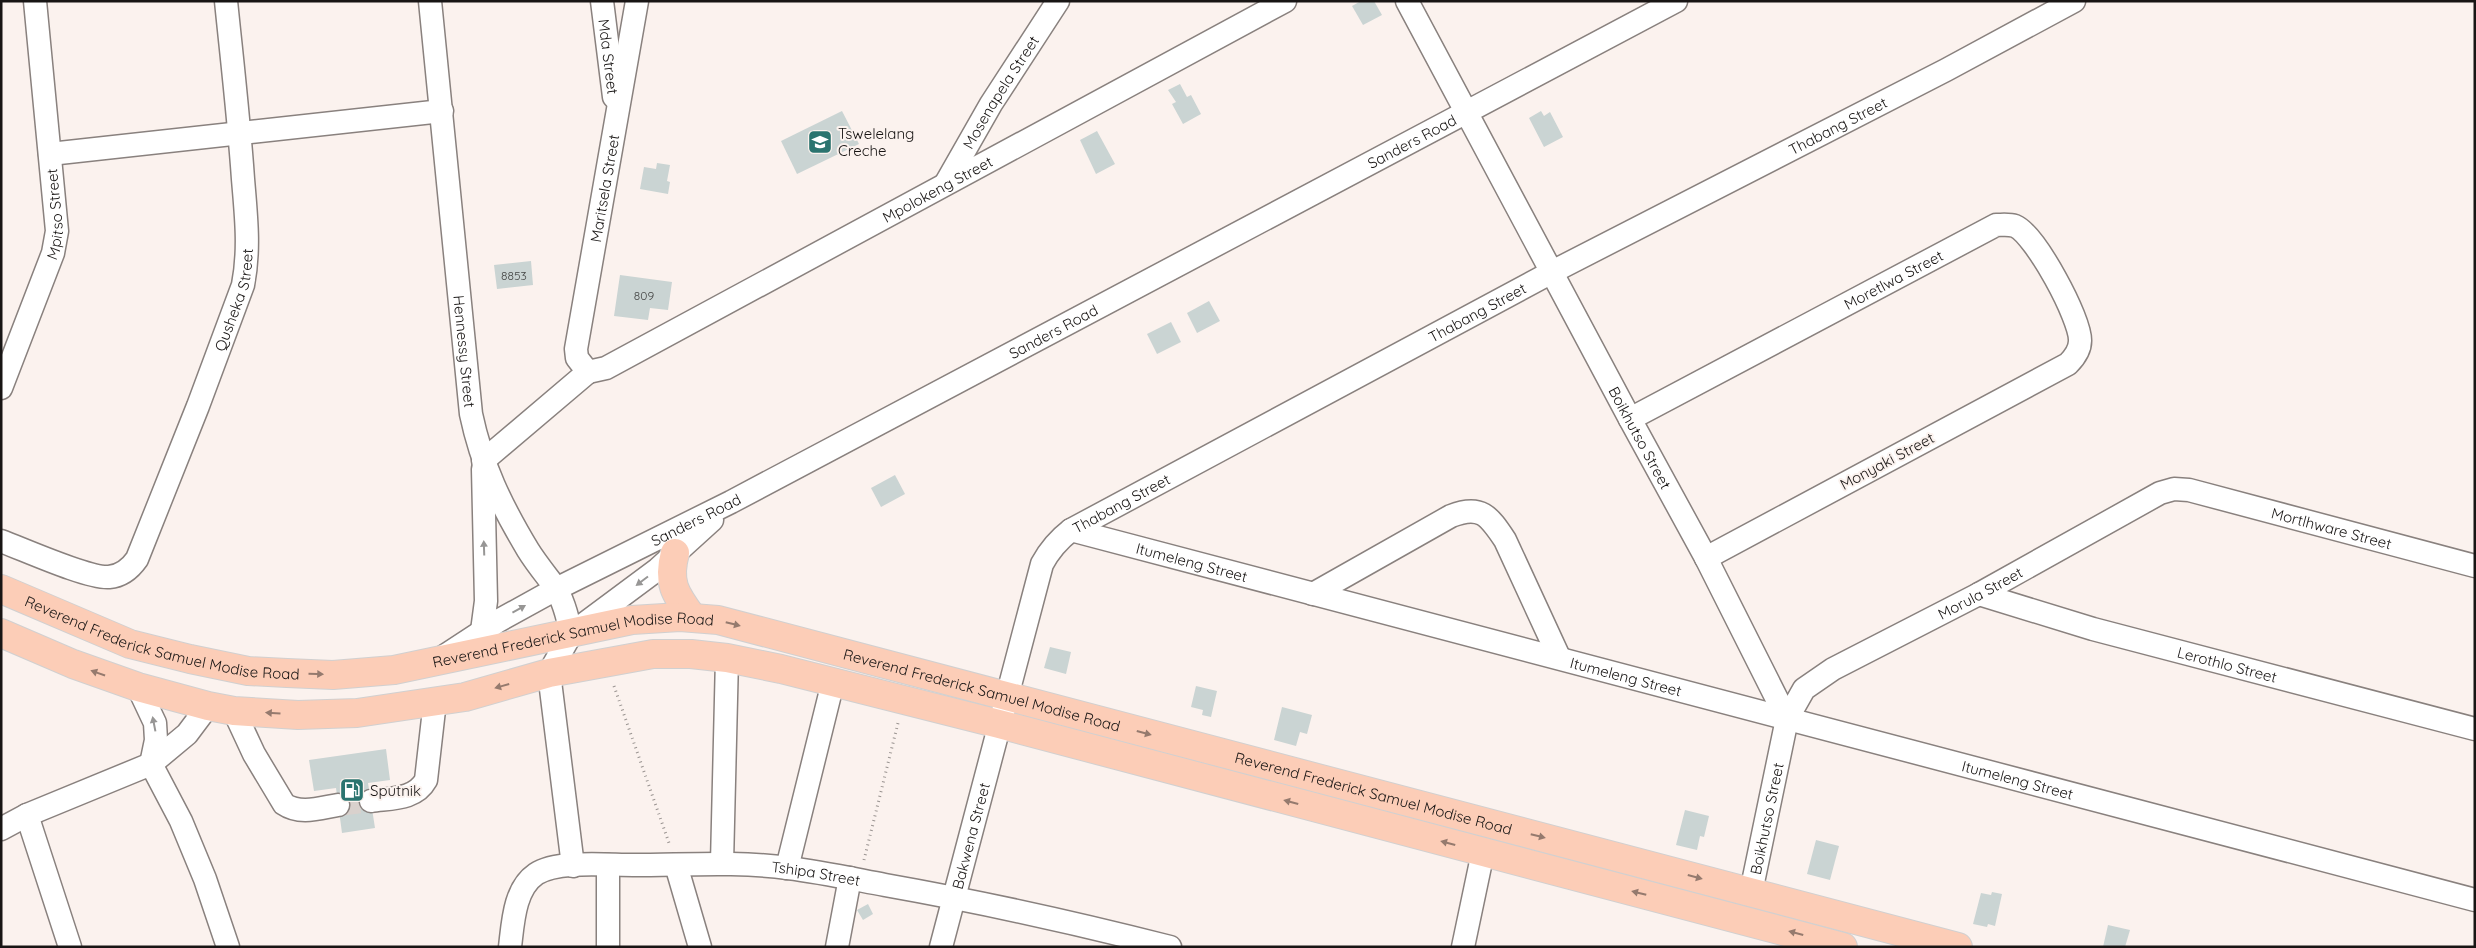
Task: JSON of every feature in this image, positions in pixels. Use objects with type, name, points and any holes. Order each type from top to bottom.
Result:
[{"type":"main road","points":[[675,553],[671,576],[673,585],[680,601],[692,617]]},
{"type":"main road","name":"Reverend Frederick Samuel Modise Road","points":[[1,589],[130,644],[248,671],[332,675],[362,674],[434,663],[632,620],[692,617],[718,620],[1007,695],[1298,775],[1958,947]]},
{"type":"main road","name":"Reverend Frederick Samuel Modise Road","points":[[1,633],[73,664],[138,687],[208,706],[298,715],[357,713],[465,697],[549,673],[653,654],[691,654],[726,658],[834,682],[998,724],[1843,947]]},
{"type":"street","name":"Mpitso Street","points":[[1,388],[56,242],[58,217],[35,1]]},
{"type":"street","name":"Qusheka Street","points":[[1,541],[90,575],[108,578],[119,575],[132,566],[137,559],[198,406],[243,285],[248,244],[240,133],[226,1]]},
{"type":"street","name":"Hennessy Street","points":[[430,1],[472,414],[483,461],[500,500],[529,552],[556,589],[565,608],[572,634]]},
{"type":"street","name":"Mda Street","points":[[602,1],[617,112]]},
{"type":"street","name":"Maritsela Street","points":[[588,372],[577,358],[576,349],[638,1]]},
{"type":"street","name":"Mosenapela Street","points":[[946,183],[991,104],[1058,1]]},
{"type":"street","name":"Mpolokeng Street","points":[[588,372],[606,368],[1286,1]]},
{"type":"street","name":"Boikhutso Street","points":[[1407,1],[1706,558],[1787,719],[1750,892]]},
{"type":"street","name":"Sanders Road","points":[[434,663],[482,632],[556,589],[731,502],[1676,1]]},
{"type":"street","name":"Thabang Street","points":[[998,724],[1042,564],[1049,550],[1071,530],[1552,272],[1946,70],[2074,1]]},
{"type":"street","points":[[50,154],[442,111]]},
{"type":"street","name":"Moretlwa Street","points":[[1630,419],[1996,225],[2016,226],[2024,233],[2034,244],[2069,303],[2078,328],[2080,341],[2078,350],[2068,364]]},
{"type":"street","name":"Monyaki Street","points":[[1706,558],[2068,364]]},
{"type":"street","points":[[482,632],[486,601],[483,461],[588,372]]},
{"type":"street","name":"Morula Street","points":[[1787,719],[1804,689],[1812,682],[1979,594],[2160,493],[2174,489],[2189,490]]},
{"type":"street","name":"Mortlhware Street","points":[[2189,490],[2475,566]]},
{"type":"street","points":[[573,866],[549,673],[572,634],[658,569],[731,502]]},
{"type":"street","name":"Itumeleng Street","points":[[1313,594],[1451,516],[1466,511],[1480,512],[1493,523],[1505,540],[1560,658]]},
{"type":"street","name":"Itumeleng Street","points":[[1071,530],[1560,658],[1898,750],[2475,900]]},
{"type":"street","name":"Lerothlo Street","points":[[1979,594],[2093,629],[2475,729]]},
{"type":"street","points":[[722,863],[726,658]]},
{"type":"street","points":[[788,868],[834,682]]},
{"type":"street","points":[[138,687],[155,723],[156,740],[152,764],[188,838],[205,879],[228,947]]},
{"type":"street","points":[[371,801],[411,795],[422,787],[426,780],[435,701]]},
{"type":"street","points":[[1,829],[27,815],[152,764],[186,734],[208,706]]},
{"type":"street","points":[[234,710],[254,754],[284,804],[292,809],[300,810],[338,805]]},
{"type":"street","name":"Bakwena Street","points":[[941,947],[998,724]]},
{"type":"street","points":[[27,815],[70,947]]},
{"type":"street","points":[[1463,947],[1483,852]]},
{"type":"street","name":"Tshipa Street","points":[[510,947],[514,913],[524,886],[530,879],[546,869],[573,866],[722,863],[788,868],[954,897],[1170,947]]},
{"type":"street","points":[[608,865],[608,947]]},
{"type":"street","points":[[676,865],[700,947]]},
{"type":"street","points":[[837,947],[855,879]]},
{"type":"path","points":[[605,662],[676,865]]},
{"type":"path","points":[[855,879],[904,700]]},
{"type":"building","points":[[1361,1],[1374,1],[1382,15],[1363,25],[1352,6]]},
{"type":"building","points":[[1180,84],[1187,97],[1191,95],[1201,114],[1183,124],[1172,104],[1176,102],[1168,90]]},
{"type":"building","name":"Tswelelang Creche","points":[[842,111],[859,144],[797,174],[781,141]]},
{"type":"building","points":[[1541,111],[1544,116],[1550,112],[1563,137],[1544,147],[1529,118]]},
{"type":"building","points":[[1097,131],[1115,164],[1096,174],[1080,140]]},
{"type":"building","points":[[657,163],[670,165],[667,181],[670,182],[668,194],[640,189],[644,167],[656,169]]},
{"type":"building","points":[[531,261],[533,285],[497,289],[494,265]]},
{"type":"building","points":[[620,275],[672,282],[668,310],[650,308],[648,320],[614,316]]},
{"type":"building","points":[[1209,301],[1220,321],[1197,333],[1187,313]]},
{"type":"building","points":[[1171,322],[1181,342],[1157,354],[1147,334]]},
{"type":"building","points":[[895,475],[905,494],[881,507],[871,488]]},
{"type":"building","points":[[1050,647],[1071,652],[1066,674],[1044,668]]},
{"type":"building","points":[[1196,686],[1217,691],[1211,717],[1202,715],[1203,710],[1191,707]]},
{"type":"building","points":[[1282,707],[1312,715],[1307,734],[1300,732],[1296,746],[1274,740]]},
{"type":"building","name":"Sputnik","points":[[386,749],[390,780],[368,783],[375,828],[342,833],[336,788],[314,791],[309,760]]},
{"type":"building","points":[[1685,810],[1709,816],[1704,837],[1700,836],[1697,850],[1676,845]]},
{"type":"building","points":[[1816,840],[1839,846],[1830,880],[1807,874]]},
{"type":"building","points":[[1992,892],[2002,894],[1995,926],[1988,924],[1987,927],[1973,924],[1981,893],[1991,895]]},
{"type":"building","points":[[868,904],[873,914],[863,920],[857,910]]},
{"type":"building","points":[[2108,925],[2130,930],[2125,947],[2103,947]]},
{"type":"tunnel","points":[[338,805],[371,801]]},
{"type":"place","name":"Tswelelang Creche","points":[[820,142]]},
{"type":"place","name":"Sputnik","points":[[352,790]]}]
